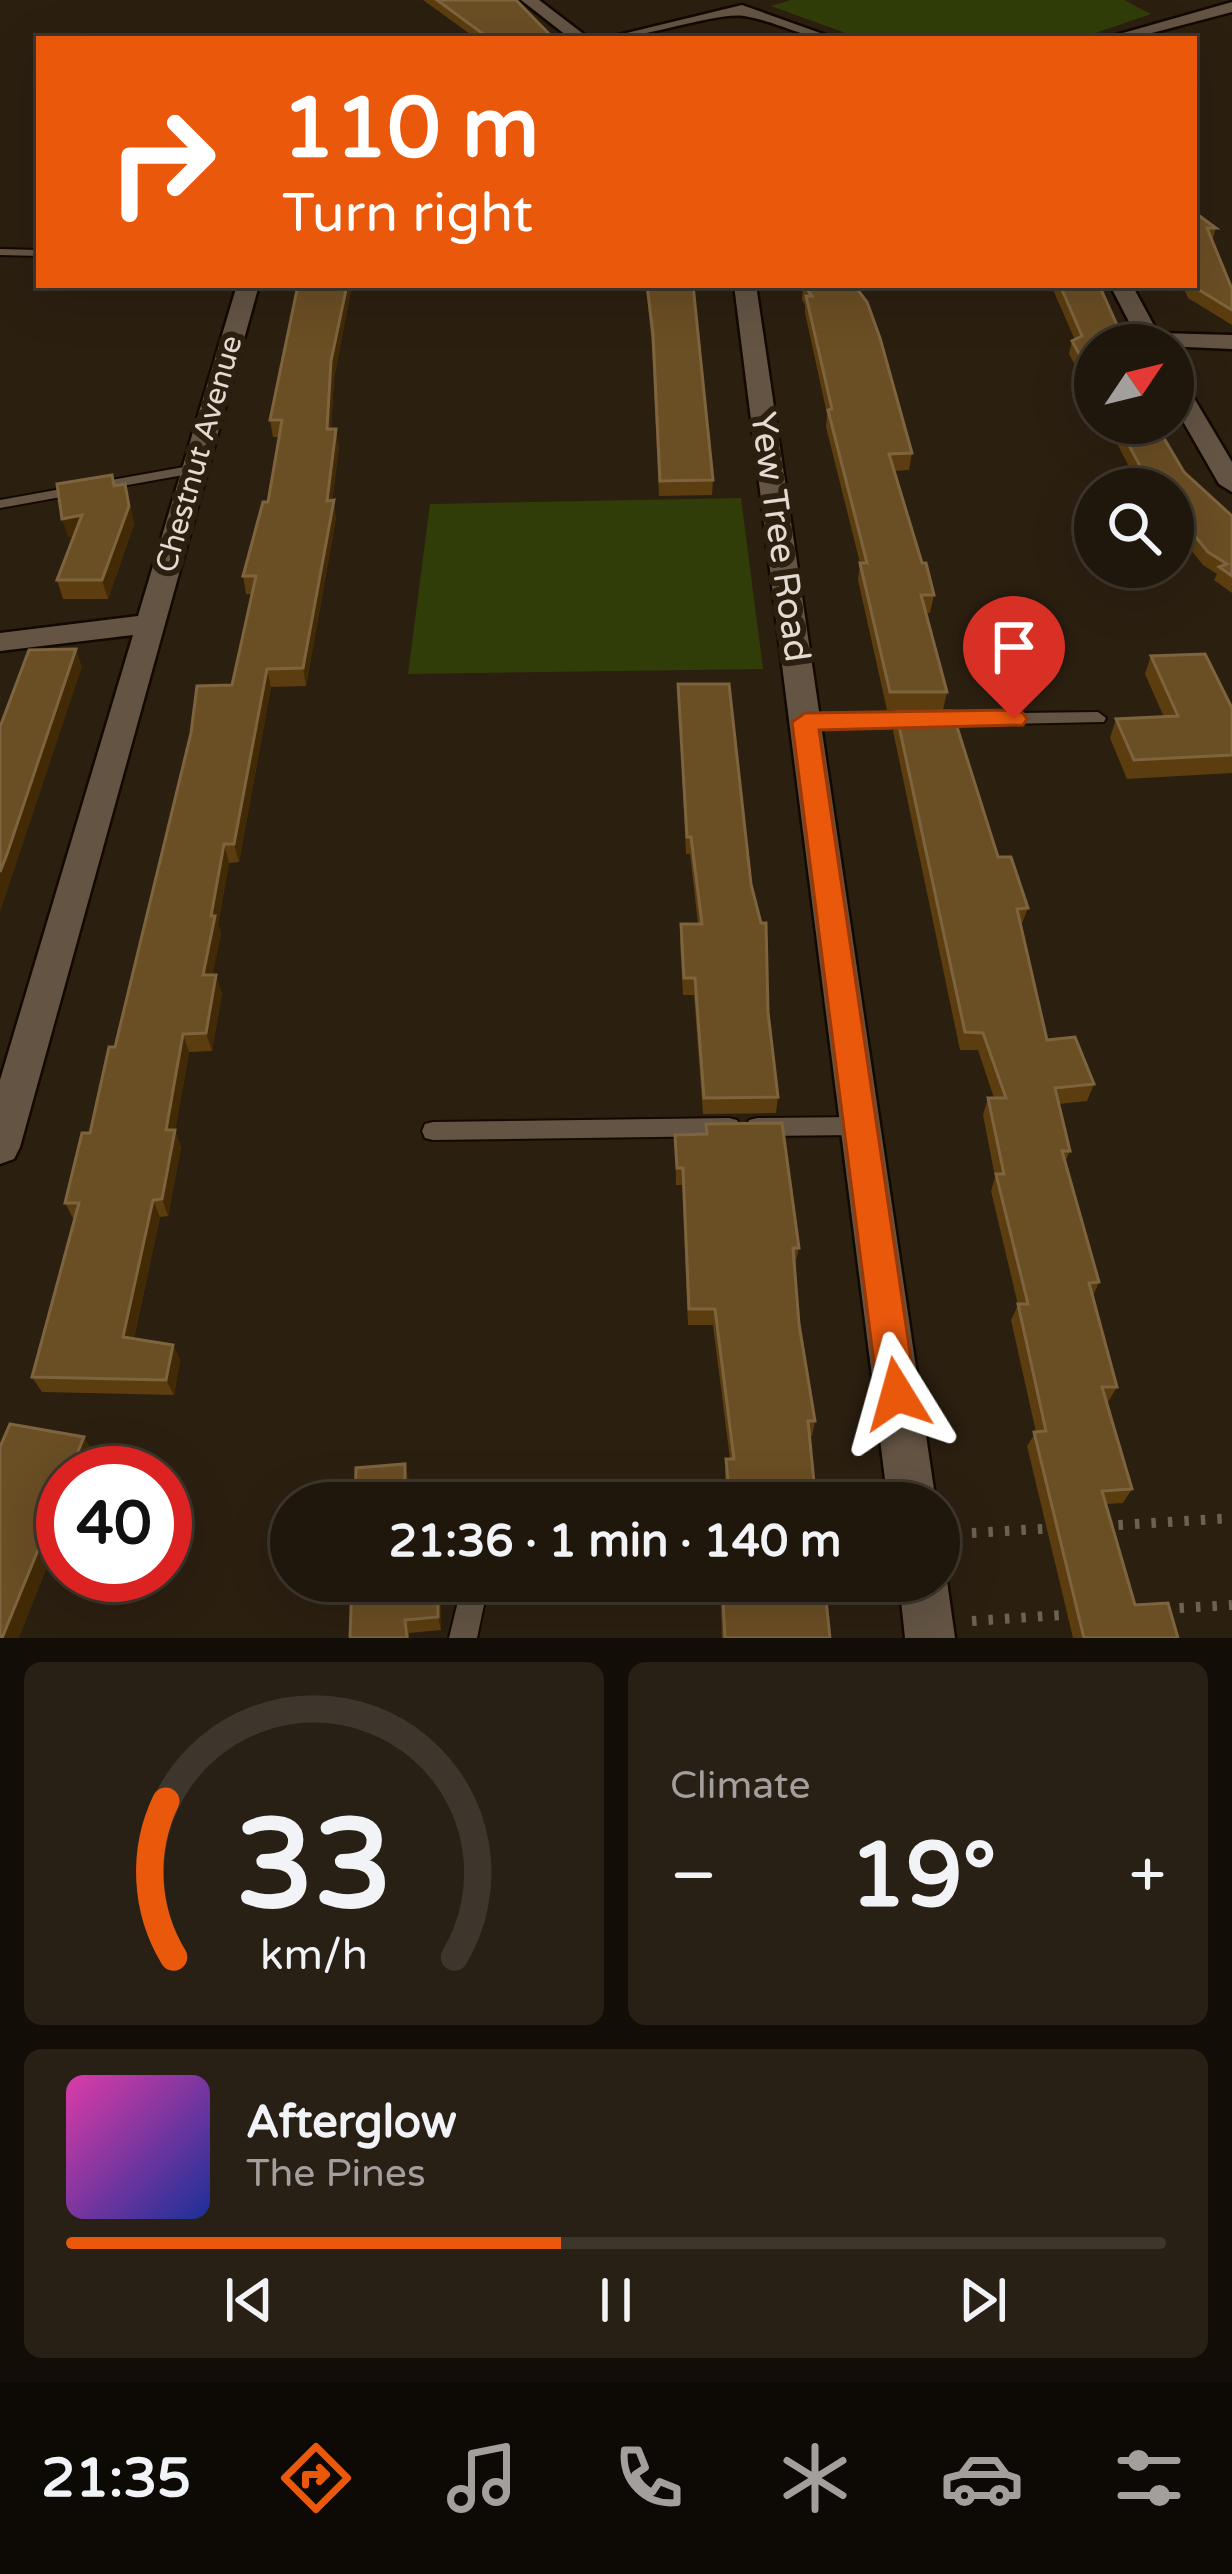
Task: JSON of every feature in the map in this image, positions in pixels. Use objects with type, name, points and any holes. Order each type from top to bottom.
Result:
[{"type":"street","points":[[529,0],[578,36]]},
{"type":"street","points":[[624,36],[742,10],[765,0]]},
{"type":"street","points":[[742,10],[821,36]]},
{"type":"street","points":[[1122,36],[1228,10]]},
{"type":"street","name":"Chestnut Avenue","points":[[0,1147],[247,288]]},
{"type":"street","name":"Yew Tree Road","points":[[745,288],[909,1482]]},
{"type":"street","points":[[1123,288],[1142,324]]},
{"type":"street","points":[[1194,342],[1232,342]]},
{"type":"street","points":[[1194,419],[1232,484]]},
{"type":"street","points":[[0,642],[150,624]]},
{"type":"lane","points":[[0,252],[36,253]]},
{"type":"lane","points":[[0,504],[195,469]]},
{"type":"lane","points":[[805,722],[1098,718]]},
{"type":"lane","points":[[433,1131],[860,1126]]},
{"type":"lane","points":[[463,1638],[471,1602]]},
{"type":"path","points":[[1097,1526],[1232,1518]]},
{"type":"path","points":[[960,1534],[1074,1527]]},
{"type":"path","points":[[1138,1610],[1232,1605]]},
{"type":"path","points":[[927,1614],[1092,1613]]},
{"type":"green space","points":[[791,0],[1124,0],[1151,14],[1087,36],[854,36],[771,6]]},
{"type":"green space","points":[[741,498],[763,669],[408,674],[430,504]]},
{"type":"building","points":[[437,0],[516,0],[551,36],[486,36]]},
{"type":"building","points":[[1197,214],[1216,228],[1207,228],[1232,289],[1232,310],[1196,288]]},
{"type":"building","points":[[297,288],[346,288],[331,361],[327,429],[336,429],[327,501],[334,500],[303,668],[267,669],[234,844],[224,844],[211,916],[215,916],[203,975],[216,975],[206,1033],[183,1034],[166,1130],[175,1130],[162,1199],[153,1200],[123,1337],[173,1345],[166,1380],[32,1377],[79,1203],[65,1203],[82,1133],[90,1133],[109,1047],[115,1047],[191,733],[197,686],[232,685],[256,576],[243,576],[263,502],[268,502],[282,420],[270,420]]},
{"type":"building","points":[[647,288],[693,288],[713,480],[660,481]]},
{"type":"building","points":[[806,288],[856,288],[867,302],[880,338],[912,453],[889,454],[934,595],[921,595],[947,692],[890,692],[860,563],[867,563],[828,410],[832,409],[806,296],[812,296]]},
{"type":"building","points":[[1061,288],[1100,288],[1117,324],[1077,324]]},
{"type":"building","points":[[1128,444],[1167,444],[1182,468],[1141,468]]},
{"type":"building","points":[[112,475],[114,486],[125,484],[129,506],[102,580],[57,580],[82,515],[62,519],[57,484]]},
{"type":"building","points":[[1194,481],[1232,516],[1232,576],[1219,567],[1227,564],[1208,552],[1194,535]]},
{"type":"building","points":[[76,649],[0,872],[0,727],[29,650]]},
{"type":"building","points":[[1205,654],[1232,708],[1232,755],[1134,760],[1116,719],[1178,716],[1151,656]]},
{"type":"building","points":[[678,684],[729,684],[751,884],[761,923],[766,923],[768,1012],[778,1097],[704,1098],[695,978],[684,978],[681,924],[702,924],[691,837],[687,837]]},
{"type":"building","points":[[952,711],[998,857],[1011,857],[1028,908],[1017,909],[1047,1040],[1075,1037],[1094,1084],[1055,1088],[1070,1151],[1062,1151],[1099,1282],[1089,1283],[1117,1387],[1102,1387],[1132,1489],[1102,1491],[1135,1605],[1168,1603],[1178,1638],[1084,1638],[1034,1432],[1046,1431],[1018,1304],[1028,1304],[996,1174],[1004,1174],[988,1098],[1006,1098],[983,1033],[965,1032],[896,712]]},
{"type":"building","points":[[782,1123],[799,1248],[793,1248],[799,1324],[815,1421],[808,1421],[814,1482],[728,1482],[726,1459],[734,1459],[715,1309],[689,1309],[683,1168],[677,1168],[675,1135],[707,1134],[706,1124]]},
{"type":"building","points":[[10,1424],[84,1437],[80,1446],[36,1446],[36,1555],[2,1638],[0,1638],[0,1447]]},
{"type":"building","points":[[405,1464],[405,1482],[356,1482],[356,1468]]},
{"type":"building","points":[[351,1602],[438,1602],[438,1617],[405,1620],[407,1638],[350,1638]]},
{"type":"building","points":[[723,1602],[826,1602],[830,1638],[725,1638]]},
{"type":"route","points":[[897,1394],[805,722],[1014,719]]}]
